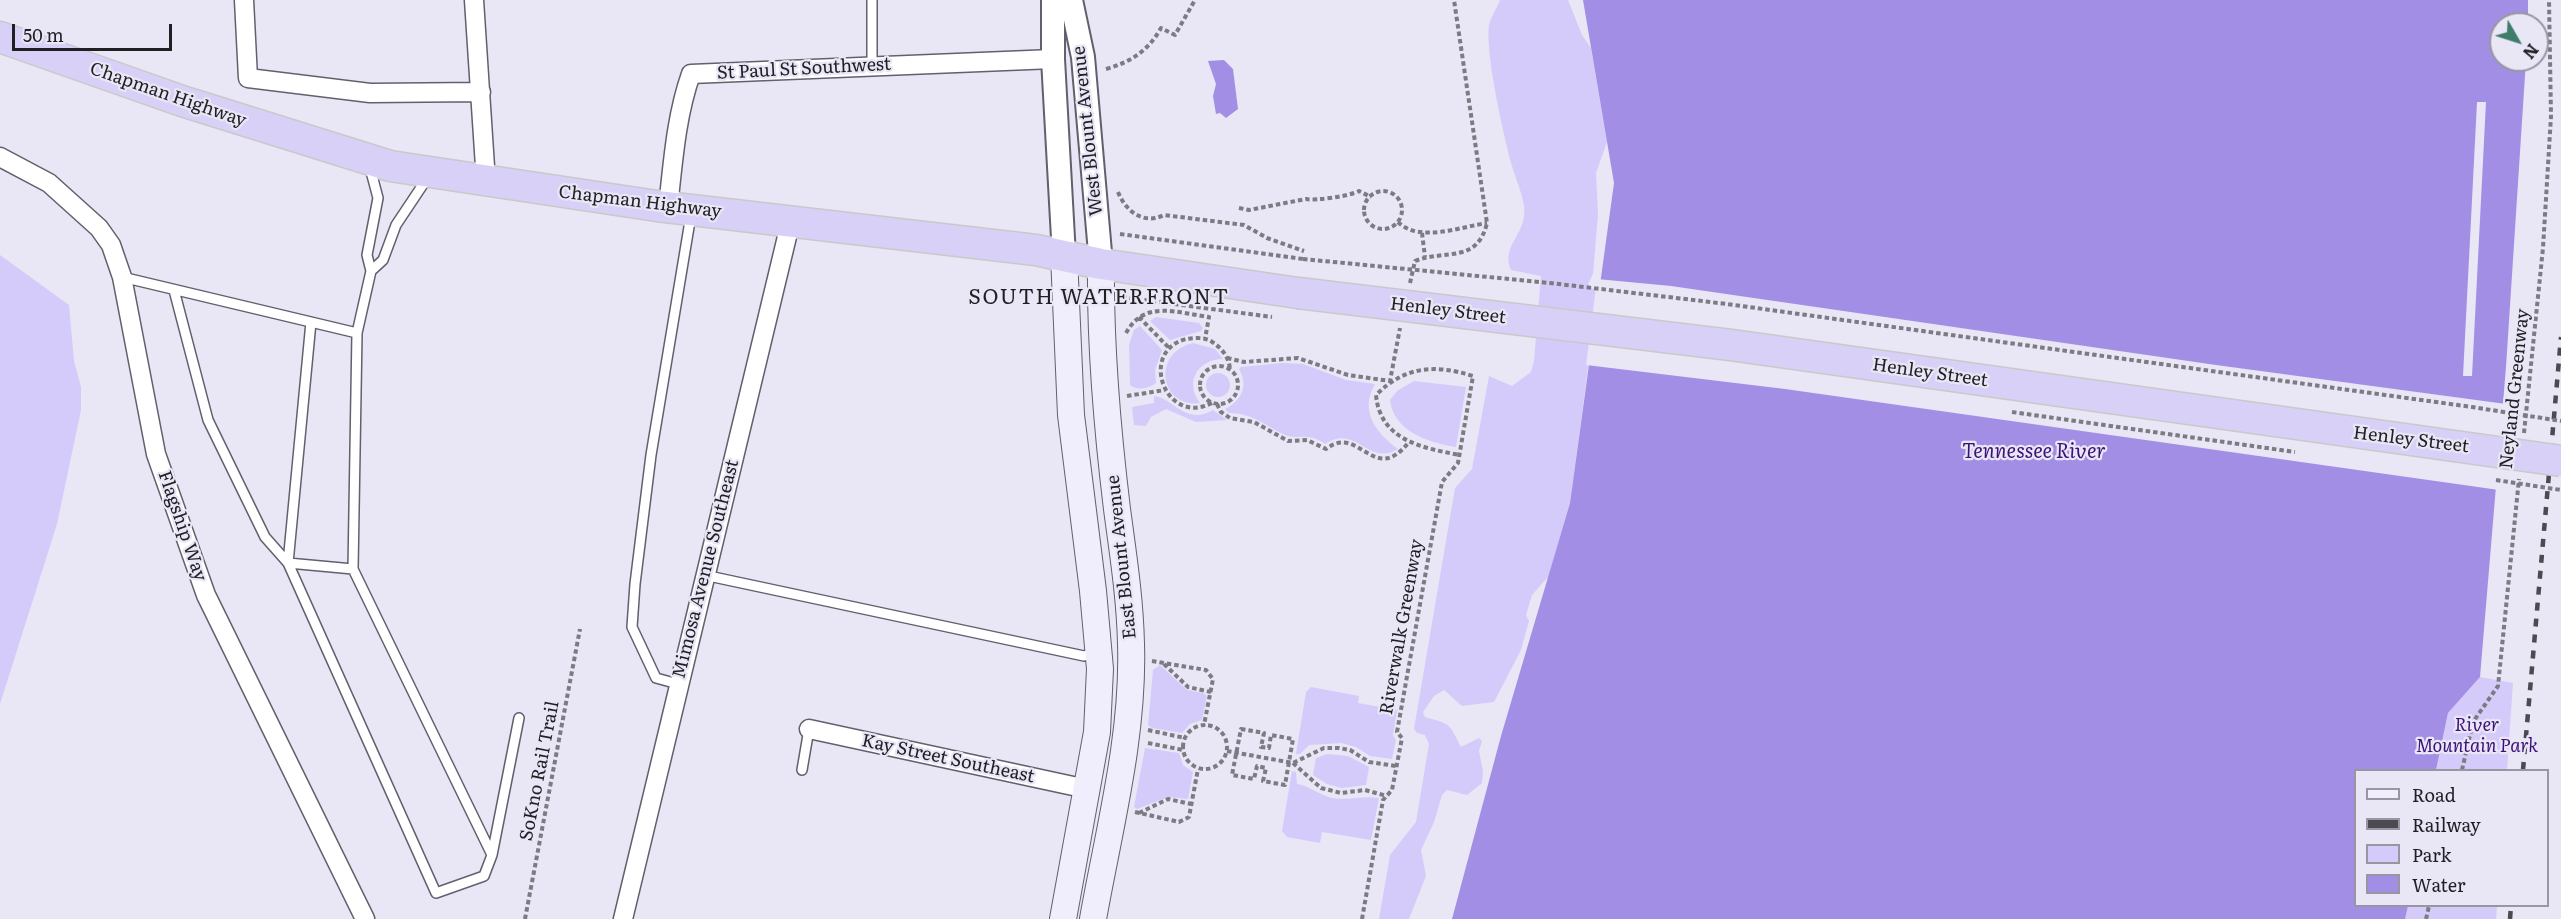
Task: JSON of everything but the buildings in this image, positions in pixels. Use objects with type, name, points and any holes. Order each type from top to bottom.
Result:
[{"type":"highway","name":"Chapman Highway","points":[[0,37],[182,101],[368,159],[430,173],[680,208],[791,220],[1064,256],[1101,264],[1298,293]]},
{"type":"highway","name":"Henley Street","points":[[1298,293],[1731,345],[2561,461]]},
{"type":"main road","points":[[1063,919],[1087,789],[1099,699],[1093,591],[1071,415],[1064,256]]},
{"type":"main road","name":"East Blount Avenue","points":[[1093,919],[1123,804],[1126,734],[1141,654],[1126,570],[1105,396],[1100,295],[1101,264]]},
{"type":"main road","points":[[1098,652],[1141,654]]},
{"type":"main road","points":[[1087,789],[1123,804]]},
{"type":"street","points":[[244,0],[248,78],[370,93],[481,92]]},
{"type":"street","points":[[474,0],[486,182]]},
{"type":"street","points":[[1053,0],[1053,58],[1064,256]]},
{"type":"street","name":"West Blount Avenue","points":[[1071,0],[1092,60],[1101,264]]},
{"type":"street","points":[[1053,58],[1092,60]]},
{"type":"street","name":"St Paul St Southwest","points":[[680,208],[674,155],[685,90],[691,74],[1053,58]]},
{"type":"street","name":"Flagship Way","points":[[0,157],[49,183],[99,228],[111,245],[122,277],[156,454],[206,595],[364,919]]},
{"type":"street","name":"Mimosa Avenue Southeast","points":[[623,919],[791,220]]},
{"type":"street","name":"Kay Street Southeast","points":[[809,729],[1087,789]]},
{"type":"lane","points":[[872,0],[872,66]]},
{"type":"lane","points":[[368,159],[378,198],[367,255],[370,271],[357,333],[353,569],[492,855]]},
{"type":"lane","points":[[370,271],[383,260],[396,225],[430,173]]},
{"type":"lane","points":[[678,684],[656,678],[632,627],[680,208]]},
{"type":"lane","points":[[122,277],[357,333]]},
{"type":"lane","points":[[174,290],[208,420],[265,537],[288,563],[436,892],[484,876],[492,855],[519,718]]},
{"type":"lane","points":[[288,563],[311,322]]},
{"type":"lane","points":[[288,563],[353,569]]},
{"type":"lane","points":[[704,575],[1084,656],[1098,652]]},
{"type":"lane","points":[[802,770],[809,729]]},
{"type":"path","points":[[1102,71],[1139,56],[1149,48],[1161,28],[1175,35],[1195,0]]},
{"type":"path","points":[[1408,292],[1415,261],[1425,257],[1469,251],[1478,244],[1487,223],[1454,0]]},
{"type":"path","name":"Neyland Greenway","points":[[2524,437],[2543,248],[2551,125],[2549,0]]},
{"type":"path","points":[[1092,60],[1107,78]]},
{"type":"path","points":[[1117,189],[1122,201],[1143,219],[1154,220],[1164,215],[1244,225],[1267,238],[1304,251]]},
{"type":"path","points":[[1239,208],[1249,210],[1306,199],[1314,200],[1324,196],[1334,198],[1359,191],[1371,197]]},
{"type":"path","points":[[1385,191],[1395,196],[1402,206],[1398,222],[1385,229],[1368,222],[1365,209],[1371,197],[1385,191]]},
{"type":"path","points":[[1398,222],[1406,231],[1422,233],[1487,223]]},
{"type":"path","points":[[1098,231],[1303,259],[1550,283],[1727,304],[2472,406],[2561,422]]},
{"type":"path","points":[[1422,233],[1425,257]]},
{"type":"path","points":[[1100,295],[1282,319]]},
{"type":"path","points":[[1125,339],[1126,332],[1139,317],[1147,312],[1159,310],[1209,317],[1205,339]]},
{"type":"path","points":[[1139,317],[1170,349]]},
{"type":"path","points":[[1401,323],[1390,381],[1376,395],[1378,412],[1396,433],[1416,446],[1460,455]]},
{"type":"path","points":[[1389,332],[1401,333]]},
{"type":"path","points":[[1205,339],[1216,344],[1227,358],[1230,369],[1238,380],[1236,393],[1227,402],[1212,403],[1198,408],[1188,407],[1178,403],[1165,390],[1160,377],[1161,366],[1170,349],[1182,340],[1205,339]]},
{"type":"path","points":[[1227,358],[1244,362],[1298,358],[1348,375],[1390,381]]},
{"type":"path","points":[[1212,403],[1201,392],[1199,386],[1203,374],[1213,367],[1230,369]]},
{"type":"path","name":"Riverwalk Greenway","points":[[1362,919],[1383,800],[1392,790],[1402,738],[1397,732],[1442,482],[1458,463],[1473,376],[1439,369],[1416,370],[1390,381]]},
{"type":"path","points":[[1125,386],[1126,396],[1165,390]]},
{"type":"path","points":[[1218,404],[1221,412],[1230,418],[1254,422],[1288,441],[1307,440],[1326,449],[1340,442],[1352,442],[1371,457],[1380,460],[1401,452],[1409,442]]},
{"type":"path","points":[[2005,411],[2299,452]]},
{"type":"path","name":"Neyland Greenway","points":[[2462,769],[2473,722],[2498,686],[2520,473]]},
{"type":"path","points":[[2494,480],[2561,490]]},
{"type":"path","name":"SoKno Rail Trail","points":[[525,919],[580,629]]},
{"type":"path","points":[[1141,654],[1164,663],[1206,670],[1213,679],[1204,725]]},
{"type":"path","points":[[1164,663],[1188,687],[1210,692]]},
{"type":"path","points":[[1204,725],[1211,725],[1223,733],[1227,751],[1217,766],[1210,769],[1198,768],[1189,763],[1183,750],[1185,738],[1191,731],[1204,725]]},
{"type":"path","points":[[1241,729],[1264,733],[1261,747],[1269,748],[1271,735],[1293,739],[1291,763],[1285,785],[1263,781],[1266,768],[1257,766],[1254,779],[1232,775],[1236,753],[1241,729]]},
{"type":"path","points":[[1146,730],[1185,738]]},
{"type":"path","points":[[1144,742],[1183,750]]},
{"type":"path","points":[[1291,763],[1324,748],[1339,748],[1350,750],[1369,762],[1396,766]]},
{"type":"path","points":[[1227,751],[1291,763],[1321,788],[1341,793],[1365,790],[1387,795]]},
{"type":"path","points":[[1123,804],[1139,813],[1179,822],[1189,817],[1198,768]]},
{"type":"path","points":[[1139,813],[1168,799],[1191,804]]},
{"type":"green space","points":[[1500,0],[1568,0],[1582,35],[1591,48],[1607,142],[1596,173],[1598,215],[1593,274],[1588,284],[1598,294],[1570,503],[1549,576],[1532,595],[1526,615],[1529,621],[1521,650],[1494,702],[1462,706],[1444,690],[1434,696],[1423,712],[1425,717],[1448,726],[1461,747],[1479,738],[1482,741],[1479,751],[1483,771],[1482,783],[1467,795],[1447,790],[1442,795],[1434,822],[1421,850],[1426,876],[1409,919],[1379,919],[1390,855],[1416,822],[1429,744],[1425,735],[1417,733],[1414,729],[1455,488],[1472,469],[1489,376],[1512,386],[1531,372],[1534,361],[1541,276],[1511,270],[1509,261],[1511,246],[1522,224],[1524,206],[1504,136],[1490,55],[1489,25]]},
{"type":"green space","points":[[0,255],[69,305],[74,361],[81,387],[81,410],[57,524],[0,704]]},
{"type":"green space","points":[[1156,317],[1199,323],[1203,328],[1201,331],[1170,340],[1150,321]]},
{"type":"green space","points":[[1140,326],[1162,350],[1155,370],[1156,383],[1140,388],[1130,385],[1129,345],[1134,330]]},
{"type":"green space","points":[[1193,343],[1215,349],[1223,359],[1207,363],[1196,373],[1193,387],[1200,403],[1186,402],[1176,397],[1169,389],[1166,379],[1166,368],[1171,357],[1180,349]]},
{"type":"green space","points":[[1283,363],[1303,364],[1346,380],[1375,384],[1369,403],[1372,421],[1383,436],[1398,449],[1378,453],[1346,438],[1325,444],[1314,438],[1285,435],[1252,418],[1229,413],[1225,409],[1235,402],[1242,392],[1243,381],[1239,369],[1241,367]]},
{"type":"green space","points":[[1218,373],[1223,374],[1229,380],[1229,390],[1223,396],[1218,397],[1213,396],[1207,390],[1206,385],[1207,380],[1213,374]]},
{"type":"green space","points":[[1414,381],[1466,387],[1456,447],[1424,439],[1414,434],[1398,420],[1390,400],[1397,391]]},
{"type":"green space","points":[[1154,396],[1187,413],[1195,415],[1213,410],[1227,420],[1196,422],[1166,409],[1151,417],[1146,426],[1134,425],[1132,407],[1154,403]]},
{"type":"green space","points":[[1160,665],[1187,690],[1207,696],[1202,720],[1190,724],[1182,733],[1152,728],[1148,725],[1153,670]]},
{"type":"green space","name":"River Mountain Park","points":[[2480,677],[2513,683],[2507,769],[2436,769],[2448,713]]},
{"type":"green space","points":[[1311,687],[1359,696],[1358,703],[1397,710],[1393,735],[1396,740],[1392,759],[1370,756],[1356,747],[1341,743],[1309,745],[1300,754],[1296,754],[1306,692]]},
{"type":"green space","points":[[1145,748],[1179,753],[1183,765],[1193,772],[1188,799],[1168,797],[1137,809],[1134,807]]},
{"type":"green space","points":[[1327,754],[1348,756],[1369,767],[1366,785],[1342,788],[1327,784],[1313,775],[1316,758]]},
{"type":"green space","points":[[1292,771],[1296,772],[1297,784],[1327,797],[1379,798],[1371,840],[1322,832],[1320,843],[1287,837],[1282,831]]},
{"type":"green space","points":[[2408,907],[2497,907],[2496,919],[2405,919]]},
{"type":"water","name":"Tennessee River","points":[[1583,0],[2528,0],[2528,12],[2489,12],[2489,72],[2525,72],[2506,367],[2480,677],[2448,713],[2436,769],[2354,769],[2354,907],[2408,907],[2405,919],[1452,919],[1501,736],[1570,503],[1614,183]]},
{"type":"water","points":[[1224,60],[1233,69],[1238,109],[1226,118],[1220,113],[1216,114],[1213,96],[1216,84],[1208,61]]},
{"type":"pier","points":[[2477,102],[2486,102],[2472,376],[2463,376]]},
{"type":"pier","points":[[1597,279],[1671,286],[2216,365],[2506,404],[2499,490],[1785,389],[1586,365]]},
{"type":"railway","points":[[2523,769],[2561,337]]},
{"type":"railway","points":[[2510,919],[2511,907]]},
{"type":"district","name":"SOUTH WATERFRONT","points":[[1099,298]]}]
